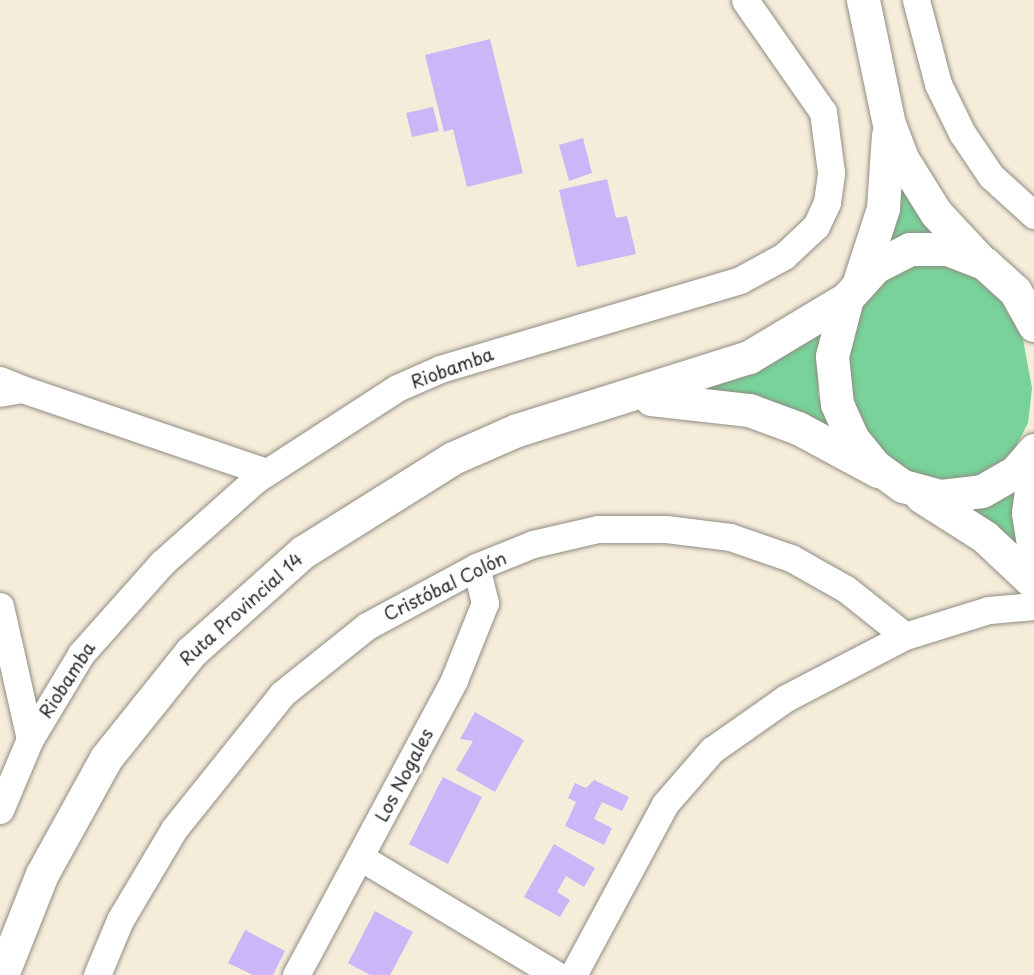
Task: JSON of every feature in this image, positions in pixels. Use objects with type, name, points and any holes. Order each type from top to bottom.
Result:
[{"type":"main road","points":[[863,0],[889,124],[924,196],[992,269],[1034,325]]},
{"type":"main road","points":[[889,124],[883,208],[833,337],[837,404],[852,438],[896,482],[971,526],[1034,584]]},
{"type":"main road","name":"Ruta Provincial 14","points":[[2,975],[24,914],[81,796],[132,721],[222,622],[313,545],[422,474],[517,430],[625,399],[749,357],[853,290],[876,266],[910,249],[948,249],[992,269],[1034,301]]},
{"type":"main road","name":"Ruta Provincial 14","points":[[625,399],[697,401],[749,410],[798,428],[896,482],[961,496],[1000,483],[1030,462]]},
{"type":"main road","points":[[1030,462],[1028,513],[1034,551]]},
{"type":"street","name":"Riobamba","points":[[0,810],[30,739],[81,654],[118,607],[207,520],[266,472],[353,414],[440,369],[740,280],[801,242],[827,202],[831,172],[823,112],[745,0]]},
{"type":"street","points":[[916,0],[938,84],[962,133],[991,176],[1034,214]]},
{"type":"street","points":[[7,387],[266,472]]},
{"type":"street","name":"Cristóbal Colón","points":[[97,975],[120,920],[174,829],[282,694],[367,626],[476,567],[533,544],[598,529],[666,529],[730,537],[791,558],[846,590],[905,636]]},
{"type":"street","name":"Los Nogales","points":[[296,975],[454,680],[485,603],[476,567]]},
{"type":"street","points":[[0,606],[30,739]]},
{"type":"street","points":[[573,975],[664,804],[690,772],[745,724],[786,698],[905,636],[989,610],[1034,606]]},
{"type":"street","points":[[360,857],[556,975]]},
{"type":"green space","points":[[895,166],[938,233],[909,233],[886,242]]},
{"type":"green space","points":[[937,263],[969,271],[999,294],[1021,329],[1032,388],[1028,423],[1013,452],[989,473],[934,483],[884,458],[862,427],[851,391],[848,351],[862,303],[883,281],[908,267]]},
{"type":"green space","points":[[821,325],[818,395],[833,436],[689,390]]},
{"type":"green space","points":[[1021,488],[1033,565],[972,513]]},
{"type":"building","points":[[490,39],[523,173],[467,187],[453,129],[444,132],[425,55]]},
{"type":"building","points":[[433,107],[439,131],[412,137],[406,113]]},
{"type":"building","points":[[583,138],[592,173],[569,181],[559,145]]},
{"type":"building","points":[[607,179],[616,218],[627,216],[636,254],[577,267],[559,190]]},
{"type":"building","points":[[475,712],[524,740],[495,792],[456,770],[473,741],[460,739]]},
{"type":"building","points":[[443,777],[482,797],[448,864],[409,844]]},
{"type":"building","points":[[594,780],[629,797],[622,811],[602,802],[594,819],[612,828],[604,845],[565,826],[576,802],[568,798],[575,783],[586,788]]},
{"type":"building","points":[[554,844],[595,868],[584,887],[566,876],[557,892],[570,900],[560,917],[524,897]]},
{"type":"building","points":[[375,911],[413,932],[390,975],[370,975],[348,963]]},
{"type":"building","points":[[245,930],[285,951],[273,975],[253,975],[228,963]]}]
